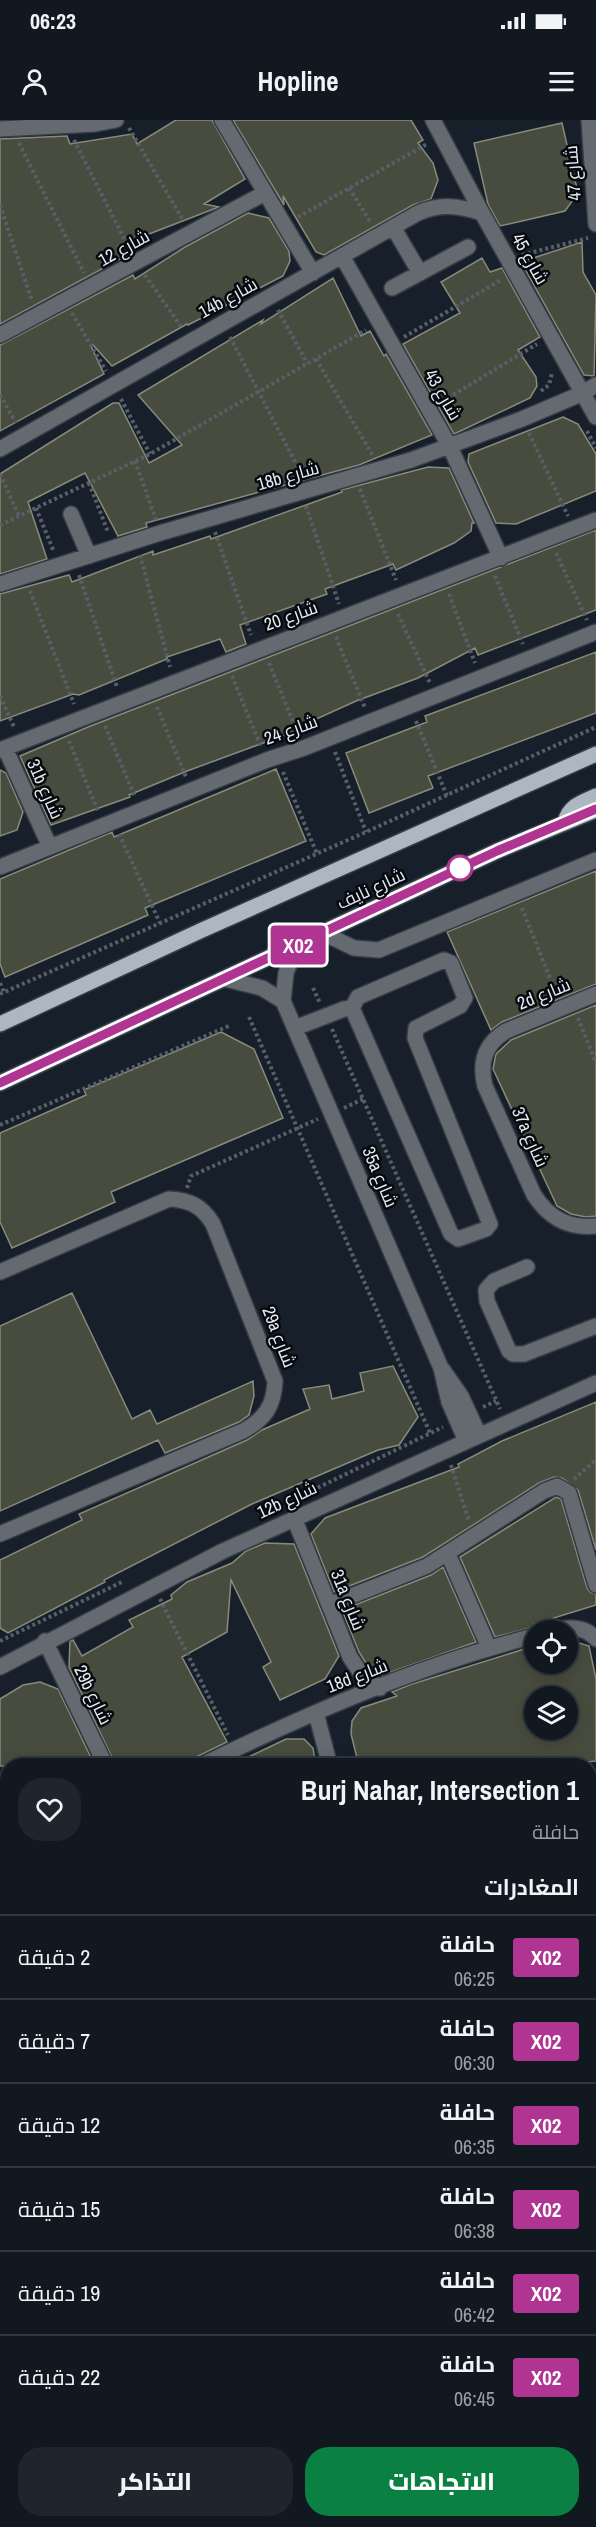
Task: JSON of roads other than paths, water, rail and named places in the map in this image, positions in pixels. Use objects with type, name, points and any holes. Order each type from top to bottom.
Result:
[{"type":"main road","name":"شارع نايف","points":[[0,1024],[200,931],[596,754]]},
{"type":"main road","points":[[565,822],[566,816],[575,805],[596,796]]},
{"type":"main road","name":"شارع نايف","points":[[0,1083],[497,851],[596,810]]},
{"type":"street","points":[[6,129],[67,126],[116,120]]},
{"type":"street","points":[[222,120],[312,273]]},
{"type":"street","name":"شارع 45","points":[[433,120],[507,259],[590,389],[590,421]]},
{"type":"street","name":"شارع 47","points":[[589,120],[596,224]]},
{"type":"street","name":"شارع 12","points":[[0,335],[137,264],[265,193]]},
{"type":"street","name":"14b شارع","points":[[0,449],[424,210],[454,206],[482,213]]},
{"type":"street","points":[[393,227],[420,273]]},
{"type":"street","points":[[392,288],[468,247]]},
{"type":"street","name":"شارع 43","points":[[342,256],[450,447],[494,560]]},
{"type":"street","name":"18b شارع","points":[[0,584],[160,534],[381,470],[450,447],[543,411],[590,389]]},
{"type":"street","points":[[71,514],[74,560]]},
{"type":"street","name":"شارع 20","points":[[2,749],[596,520]]},
{"type":"street","name":"شارع 24","points":[[0,867],[191,789],[304,748],[595,633]]},
{"type":"street","name":"31b شارع","points":[[2,749],[50,847]]},
{"type":"street","points":[[323,933],[354,948],[379,950],[596,860]]},
{"type":"street","points":[[225,979],[262,988],[283,1001],[286,973],[296,946]]},
{"type":"street","points":[[444,960],[450,963],[465,998],[460,1006],[416,1028],[415,1038],[490,1224],[486,1229],[458,1239],[451,1234],[352,1008],[358,997],[444,960]]},
{"type":"street","name":"2d شارع","points":[[506,1031],[596,994]]},
{"type":"street","name":"35a شارع","points":[[283,1001],[441,1368],[449,1402],[473,1438]]},
{"type":"street","points":[[295,1028],[326,1015],[352,1008]]},
{"type":"street","name":"37a شارع","points":[[506,1031],[495,1038],[487,1048],[482,1073],[485,1086],[534,1195],[554,1218],[568,1225],[596,1226]]},
{"type":"street","name":"29a شارع","points":[[0,1272],[169,1199],[195,1204],[206,1213],[213,1224],[275,1380],[274,1397],[268,1412],[257,1424],[0,1534]]},
{"type":"street","points":[[527,1267],[494,1281],[486,1290],[487,1301],[509,1351],[513,1354],[524,1354],[596,1326]]},
{"type":"street","name":"12b شارع","points":[[0,1667],[153,1585],[294,1518],[596,1383]]},
{"type":"street","points":[[329,1605],[405,1576],[448,1554],[550,1487],[564,1488],[571,1500],[596,1585]]},
{"type":"street","name":"31a شارع","points":[[294,1518],[355,1666],[362,1675],[380,1688]]},
{"type":"street","points":[[448,1554],[489,1648]]},
{"type":"street","points":[[578,1629],[595,1635]]},
{"type":"street","name":"18d شارع","points":[[216,1758],[316,1713],[380,1688],[489,1648],[524,1639]]},
{"type":"street","name":"29b شارع","points":[[45,1641],[102,1758]]},
{"type":"street","points":[[316,1713],[328,1758]]}]
